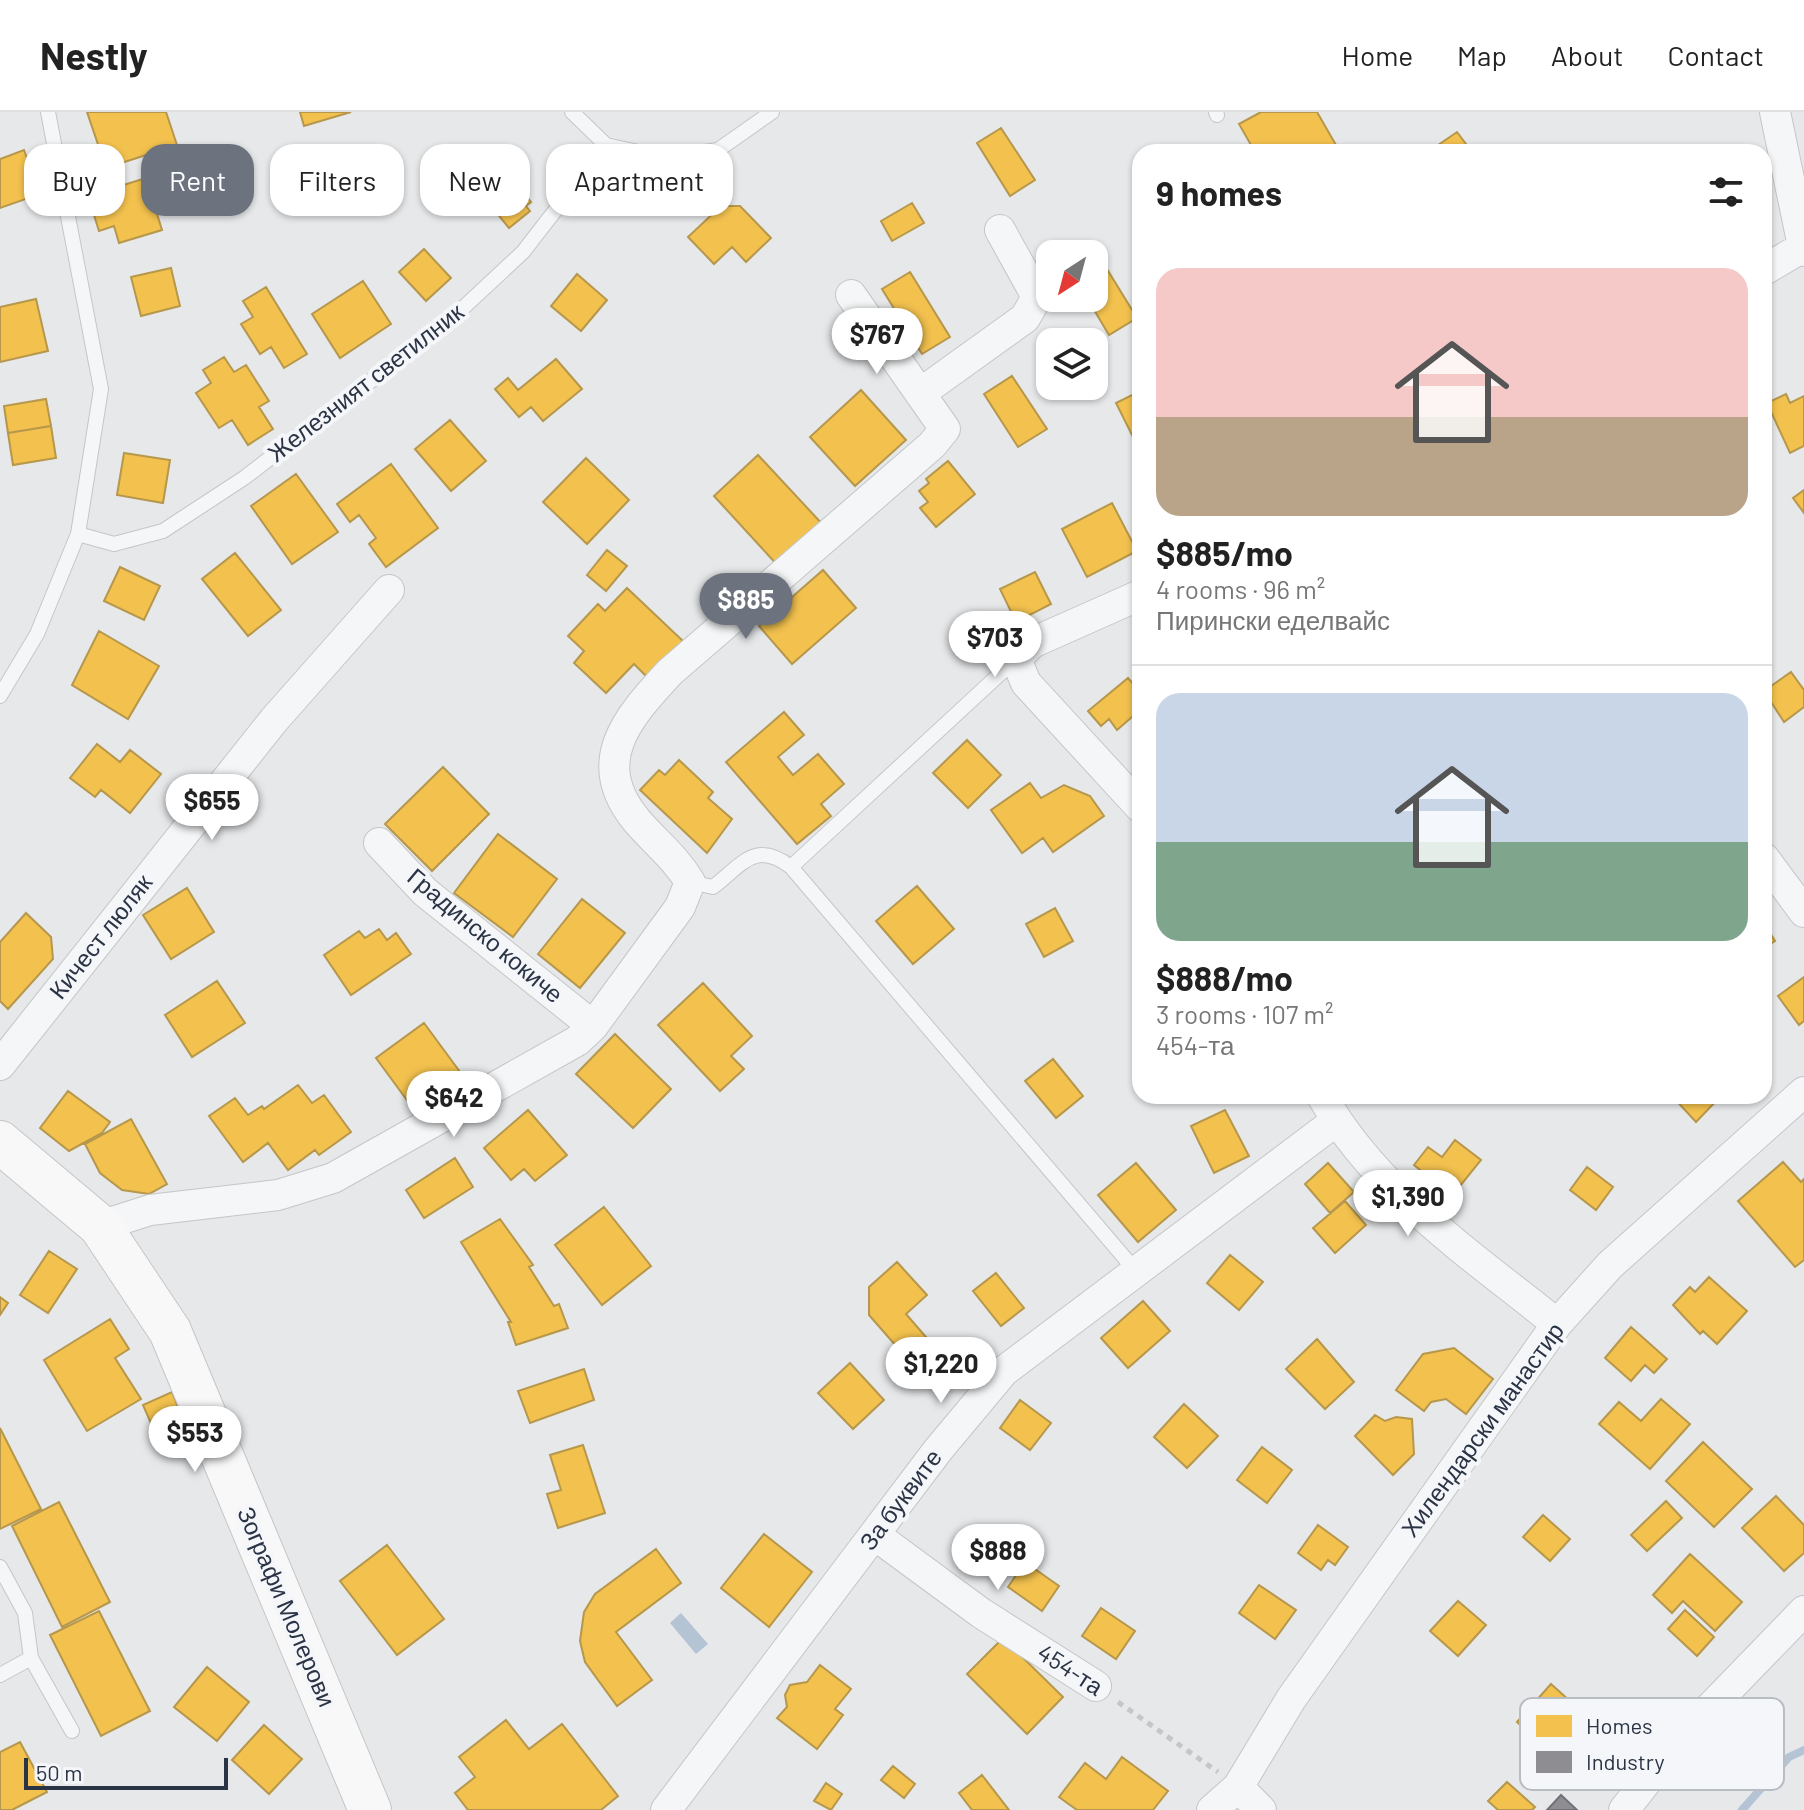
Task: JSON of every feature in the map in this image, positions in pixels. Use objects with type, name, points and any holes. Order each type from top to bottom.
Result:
[{"type":"street","points":[[1772,266],[1803,249],[1775,112]]},
{"type":"street","points":[[922,392],[1025,318],[1037,297],[1000,230]]},
{"type":"street","points":[[100,1226],[150,1210],[278,1195],[333,1178],[577,1041],[593,1026],[680,907],[690,882],[677,861],[637,821],[614,787],[617,748],[624,728],[637,707],[670,672],[932,445],[945,429],[922,392],[851,295]]},
{"type":"street","name":"Кичест люляк","points":[[0,1065],[274,720],[389,590]]},
{"type":"street","points":[[1132,599],[1032,643],[1016,659],[1026,683],[1132,798]]},
{"type":"street","name":"Градинско кокиче","points":[[379,843],[425,892],[593,1026]]},
{"type":"street","points":[[1772,869],[1804,912]]},
{"type":"street","name":"Хилендарски манастир","points":[[1212,1810],[1238,1787],[1291,1699],[1557,1324],[1610,1265],[1804,1092]]},
{"type":"street","points":[[1329,1108],[1405,1201],[1557,1324]]},
{"type":"street","name":"За буквите","points":[[666,1810],[1004,1371],[1135,1270],[1329,1108]]},
{"type":"street","name":"Зографи Молерови","points":[[0,1142],[100,1226],[170,1331],[370,1810]]},
{"type":"street","name":"454-та","points":[[875,1535],[981,1613],[1096,1686]]},
{"type":"street","points":[[1720,1698],[1804,1611]]},
{"type":"street","points":[[1238,1787],[1261,1810]]},
{"type":"street","points":[[1624,1810],[1640,1790]]},
{"type":"lane","points":[[0,696],[37,634],[78,534],[101,389],[48,112]]},
{"type":"lane","points":[[572,112],[605,144]]},
{"type":"lane","points":[[727,144],[772,112]]},
{"type":"lane","name":"Железният светилник","points":[[78,534],[114,544],[163,531],[244,478],[459,311],[523,252],[551,216]]},
{"type":"lane","points":[[791,867],[1016,659]]},
{"type":"lane","points":[[690,882],[713,887],[756,854],[773,854],[791,867],[1135,1270]]},
{"type":"lane","points":[[0,1567],[25,1613],[31,1658],[72,1731]]},
{"type":"lane","points":[[0,1675],[31,1658]]},
{"type":"path","name":"454-та","points":[[1096,1686],[1238,1787]]},
{"type":"water","points":[[681,1613],[708,1644],[696,1654],[670,1623]]},
{"type":"building: Homes","points":[[87,112],[166,112],[177,144],[141,144],[141,157],[125,162],[125,144],[98,144]]},
{"type":"building: Homes","points":[[300,112],[351,112],[304,126]]},
{"type":"building: Homes","points":[[1261,112],[1317,112],[1335,144],[1250,144],[1239,124]]},
{"type":"building: Homes","points":[[1001,128],[1035,180],[1010,196],[977,143]]},
{"type":"building: Homes","points":[[1457,132],[1466,144],[1440,144]]},
{"type":"building: Homes","points":[[24,150],[24,200],[0,208],[0,159]]},
{"type":"building: Homes","points":[[141,180],[141,216],[158,216],[162,230],[119,243],[114,226],[99,231],[94,216],[125,216],[125,185]]},
{"type":"building: Homes","points":[[912,203],[924,223],[892,241],[881,221]]},
{"type":"building: Homes","points":[[733,206],[740,206],[771,238],[746,262],[732,247],[714,264],[688,237],[710,216],[733,216]]},
{"type":"building: Homes","points":[[499,216],[524,216],[509,228]]},
{"type":"building: Homes","points":[[424,249],[451,278],[426,301],[399,272]]},
{"type":"building: Homes","points":[[171,268],[180,306],[141,316],[131,277]]},
{"type":"building: Homes","points":[[1108,271],[1132,310],[1132,321],[1109,335],[1108,328],[1105,328],[1095,312],[1108,312]]},
{"type":"building: Homes","points":[[910,272],[950,337],[922,354],[882,289]]},
{"type":"building: Homes","points":[[577,274],[607,300],[581,331],[551,306]]},
{"type":"building: Homes","points":[[363,281],[391,324],[340,358],[312,314]]},
{"type":"building: Homes","points":[[266,287],[307,354],[284,368],[271,347],[260,354],[241,324],[253,317],[243,301]]},
{"type":"building: Homes","points":[[36,299],[48,351],[0,362],[0,307]]},
{"type":"building: Homes","points":[[224,357],[234,372],[246,365],[269,401],[259,407],[273,429],[248,445],[232,420],[219,428],[196,393],[211,383],[203,370]]},
{"type":"building: Homes","points":[[556,359],[582,389],[543,421],[531,407],[519,417],[495,389],[508,378],[518,390]]},
{"type":"building: Homes","points":[[1012,376],[1047,429],[1018,447],[984,394]]},
{"type":"building: Homes","points":[[861,390],[906,440],[855,486],[810,437]]},
{"type":"building: Homes","points":[[1786,394],[1790,403],[1804,396],[1804,446],[1790,453],[1772,414],[1772,401]]},
{"type":"building: Homes","points":[[1132,395],[1132,435],[1116,403]]},
{"type":"building: Homes","points":[[46,399],[51,426],[8,433],[4,406]]},
{"type":"building: Homes","points":[[450,420],[486,461],[451,491],[415,449]]},
{"type":"building: Homes","points":[[51,426],[56,458],[13,465],[8,433]]},
{"type":"building: Homes","points":[[124,453],[170,460],[163,503],[117,495]]},
{"type":"building: Homes","points":[[758,455],[825,527],[780,568],[714,496]]},
{"type":"building: Homes","points":[[586,458],[629,500],[587,544],[543,502]]},
{"type":"building: Homes","points":[[948,461],[975,494],[936,527],[920,508],[928,502],[919,491],[929,483],[926,479]]},
{"type":"building: Homes","points":[[391,464],[438,528],[386,567],[369,544],[376,538],[359,515],[350,522],[337,504]]},
{"type":"building: Homes","points":[[296,474],[338,532],[292,564],[251,506]]},
{"type":"building: Homes","points":[[1804,490],[1804,513],[1793,498]]},
{"type":"building: Homes","points":[[1112,503],[1132,541],[1132,554],[1087,577],[1062,529]]},
{"type":"building: Homes","points":[[607,550],[627,566],[606,591],[587,575]]},
{"type":"building: Homes","points":[[235,553],[281,610],[248,636],[202,579]]},
{"type":"building: Homes","points":[[120,567],[160,586],[144,620],[104,601]]},
{"type":"building: Homes","points":[[823,570],[856,608],[792,664],[759,626]]},
{"type":"building: Homes","points":[[1035,572],[1051,604],[1016,622],[1000,589]]},
{"type":"building: Homes","points":[[627,588],[684,642],[649,679],[634,664],[606,693],[574,663],[584,651],[568,636],[598,604],[605,611]]},
{"type":"building: Homes","points":[[99,631],[159,666],[128,719],[72,685]]},
{"type":"building: Homes","points":[[1791,672],[1804,690],[1804,707],[1784,722],[1772,703],[1772,685]]},
{"type":"building: Homes","points":[[1128,678],[1132,683],[1132,717],[1117,730],[1109,719],[1101,726],[1088,711]]},
{"type":"building: Homes","points":[[784,712],[804,735],[778,757],[793,775],[818,754],[844,784],[821,804],[831,816],[797,844],[726,762]]},
{"type":"building: Homes","points":[[967,740],[1001,775],[968,808],[933,773]]},
{"type":"building: Homes","points":[[97,744],[120,762],[130,750],[161,774],[130,813],[101,790],[95,797],[70,778]]},
{"type":"building: Homes","points":[[679,760],[713,792],[708,798],[732,819],[707,853],[640,790],[659,770],[665,775]]},
{"type":"building: Homes","points":[[443,767],[489,814],[432,871],[385,824]]},
{"type":"building: Homes","points":[[1030,783],[1041,798],[1064,785],[1090,796],[1104,816],[1053,852],[1043,838],[1022,853],[991,810]]},
{"type":"building: Homes","points":[[498,834],[557,879],[513,937],[454,893]]},
{"type":"building: Homes","points":[[917,886],[954,929],[913,964],[876,921]]},
{"type":"building: Homes","points":[[187,888],[214,932],[171,959],[143,915]]},
{"type":"building: Homes","points":[[582,899],[625,933],[580,988],[538,954]]},
{"type":"building: Homes","points":[[1055,908],[1073,941],[1044,957],[1026,924]]},
{"type":"building: Homes","points":[[26,913],[51,937],[53,959],[8,1009],[0,1001],[0,942]]},
{"type":"building: Homes","points":[[379,929],[387,940],[396,933],[411,954],[351,995],[324,955],[359,931],[365,938]]},
{"type":"building: Homes","points":[[1804,977],[1804,1021],[1799,1025],[1778,996]]},
{"type":"building: Homes","points":[[217,981],[245,1023],[192,1057],[165,1015]]},
{"type":"building: Homes","points":[[703,983],[752,1036],[731,1056],[744,1069],[720,1091],[658,1025]]},
{"type":"building: Homes","points":[[424,1023],[463,1076],[415,1111],[376,1058]]},
{"type":"building: Homes","points":[[615,1034],[671,1089],[633,1128],[576,1074]]},
{"type":"building: Homes","points":[[1053,1059],[1083,1096],[1056,1118],[1025,1081]]},
{"type":"building: Homes","points":[[298,1085],[312,1103],[324,1095],[351,1132],[319,1155],[315,1150],[288,1170],[268,1143],[243,1162],[209,1116],[235,1098],[248,1115],[262,1106],[264,1109]]},
{"type":"building: Homes","points":[[68,1091],[110,1122],[102,1133],[69,1151],[40,1128]]},
{"type":"building: Homes","points":[[1679,1104],[1713,1104],[1696,1122]]},
{"type":"building: Homes","points":[[528,1110],[567,1155],[535,1181],[524,1169],[511,1180],[484,1148]]},
{"type":"building: Homes","points":[[1225,1110],[1249,1156],[1214,1173],[1191,1126]]},
{"type":"building: Homes","points":[[131,1119],[167,1184],[149,1194],[122,1190],[100,1173],[85,1144]]},
{"type":"building: Homes","points":[[1455,1140],[1481,1160],[1452,1196],[1414,1165],[1428,1147],[1442,1157]]},
{"type":"building: Homes","points":[[455,1158],[473,1187],[424,1218],[406,1190]]},
{"type":"building: Homes","points":[[1783,1162],[1801,1182],[1804,1179],[1804,1260],[1795,1267],[1738,1201]]},
{"type":"building: Homes","points":[[1136,1163],[1176,1210],[1138,1242],[1098,1195]]},
{"type":"building: Homes","points":[[1328,1163],[1354,1192],[1330,1213],[1305,1184]]},
{"type":"building: Homes","points":[[1587,1167],[1613,1187],[1596,1210],[1570,1190]]},
{"type":"building: Homes","points":[[1345,1201],[1366,1225],[1335,1253],[1313,1228]]},
{"type":"building: Homes","points":[[604,1207],[651,1266],[602,1305],[555,1245]]},
{"type":"building: Homes","points":[[500,1219],[533,1265],[529,1267],[554,1306],[559,1304],[568,1328],[516,1345],[508,1322],[511,1322],[461,1242]]},
{"type":"building: Homes","points":[[49,1251],[77,1269],[48,1313],[20,1295]]},
{"type":"building: Homes","points":[[1230,1255],[1263,1282],[1239,1310],[1207,1283]]},
{"type":"building: Homes","points":[[897,1262],[927,1295],[906,1314],[932,1344],[911,1363],[869,1315],[869,1287]]},
{"type":"building: Homes","points":[[996,1273],[1024,1308],[1001,1326],[973,1291]]},
{"type":"building: Homes","points":[[1709,1277],[1747,1311],[1717,1344],[1703,1331],[1700,1334],[1673,1305],[1690,1287],[1695,1292]]},
{"type":"building: Homes","points":[[0,1297],[8,1303],[0,1315]]},
{"type":"building: Homes","points":[[1143,1301],[1170,1331],[1128,1368],[1101,1338]]},
{"type":"building: Homes","points":[[110,1319],[129,1349],[115,1358],[141,1399],[87,1431],[44,1360]]},
{"type":"building: Homes","points":[[1631,1327],[1667,1359],[1654,1373],[1645,1365],[1631,1381],[1605,1358]]},
{"type":"building: Homes","points":[[1317,1339],[1354,1382],[1325,1409],[1286,1369]]},
{"type":"building: Homes","points":[[1454,1348],[1493,1379],[1466,1414],[1446,1399],[1431,1402],[1424,1411],[1396,1390],[1423,1354]]},
{"type":"building: Homes","points":[[850,1363],[884,1400],[853,1429],[818,1393]]},
{"type":"building: Homes","points":[[584,1369],[594,1400],[530,1423],[518,1391]]},
{"type":"building: Homes","points":[[172,1392],[188,1432],[160,1444],[143,1405]]},
{"type":"building: Homes","points":[[1661,1399],[1690,1424],[1650,1469],[1599,1424],[1619,1402],[1641,1421]]},
{"type":"building: Homes","points":[[1020,1400],[1051,1423],[1030,1450],[1000,1428]]},
{"type":"building: Homes","points":[[1184,1404],[1218,1436],[1187,1468],[1154,1437]]},
{"type":"building: Homes","points":[[1375,1415],[1385,1421],[1396,1417],[1412,1419],[1414,1454],[1393,1475],[1355,1436]]},
{"type":"building: Homes","points":[[0,1428],[41,1509],[0,1529]]},
{"type":"building: Homes","points":[[1703,1442],[1752,1489],[1714,1527],[1666,1481]]},
{"type":"building: Homes","points":[[583,1445],[605,1513],[558,1528],[547,1494],[561,1490],[550,1455]]},
{"type":"building: Homes","points":[[1262,1447],[1292,1470],[1267,1503],[1237,1480]]},
{"type":"building: Homes","points":[[1776,1496],[1804,1525],[1804,1553],[1784,1571],[1742,1528]]},
{"type":"building: Homes","points":[[1666,1501],[1682,1518],[1647,1551],[1631,1535]]},
{"type":"building: Homes","points":[[59,1502],[110,1602],[62,1627],[12,1526]]},
{"type":"building: Homes","points":[[1543,1515],[1570,1539],[1550,1561],[1523,1537]]},
{"type":"building: Homes","points":[[1318,1525],[1348,1547],[1335,1565],[1328,1560],[1321,1570],[1298,1553]]},
{"type":"building: Homes","points":[[764,1534],[812,1572],[769,1627],[721,1588]]},
{"type":"building: Homes","points":[[387,1545],[444,1619],[397,1655],[340,1581]]},
{"type":"building: Homes","points":[[656,1549],[681,1583],[616,1632],[652,1680],[617,1706],[585,1662],[580,1641],[584,1612],[595,1594]]},
{"type":"building: Homes","points":[[1690,1554],[1742,1602],[1715,1631],[1683,1601],[1672,1613],[1653,1595]]},
{"type":"building: Homes","points":[[1025,1562],[1059,1586],[1042,1611],[1008,1587]]},
{"type":"building: Homes","points":[[1259,1585],[1296,1610],[1275,1639],[1239,1613]]},
{"type":"building: Homes","points":[[1458,1601],[1486,1625],[1458,1656],[1430,1631]]},
{"type":"building: Homes","points":[[1101,1608],[1135,1631],[1116,1659],[1082,1636]]},
{"type":"building: Homes","points":[[1685,1610],[1714,1637],[1697,1656],[1668,1629]]},
{"type":"building: Homes","points":[[99,1611],[150,1711],[101,1736],[50,1635]]},
{"type":"building: Homes","points":[[1003,1638],[1063,1697],[1027,1734],[967,1674]]},
{"type":"building: Homes","points":[[820,1665],[851,1689],[835,1709],[843,1715],[817,1749],[777,1718],[787,1707],[785,1695],[790,1685],[807,1682]]},
{"type":"building: Homes","points":[[207,1667],[249,1702],[217,1741],[174,1707]]},
{"type":"building: Homes","points":[[1551,1684],[1567,1698],[1538,1698]]},
{"type":"building: Homes","points":[[506,1720],[529,1749],[562,1724],[618,1796],[601,1810],[468,1810],[455,1793],[475,1777],[459,1757]]},
{"type":"building: Homes","points":[[264,1725],[302,1759],[269,1794],[232,1760]]},
{"type":"building: Homes","points":[[20,1742],[47,1792],[12,1810],[0,1810],[0,1752]]},
{"type":"building: Homes","points":[[1122,1757],[1168,1791],[1153,1810],[1077,1810],[1059,1797],[1085,1763],[1106,1779]]},
{"type":"building: Homes","points":[[893,1766],[915,1784],[904,1798],[881,1780]]},
{"type":"building: Homes","points":[[982,1775],[1009,1810],[972,1810],[959,1793]]},
{"type":"building: Homes","points":[[1507,1782],[1535,1807],[1532,1810],[1498,1810],[1488,1801]]},
{"type":"building: Homes","points":[[826,1783],[842,1794],[831,1810],[814,1801]]},
{"type":"building: Industry","points":[[1561,1795],[1577,1810],[1547,1810]]},
{"type":"waterway","points":[[1784,1763],[1804,1750]]},
{"type":"waterway","points":[[1742,1810],[1760,1790]]}]
